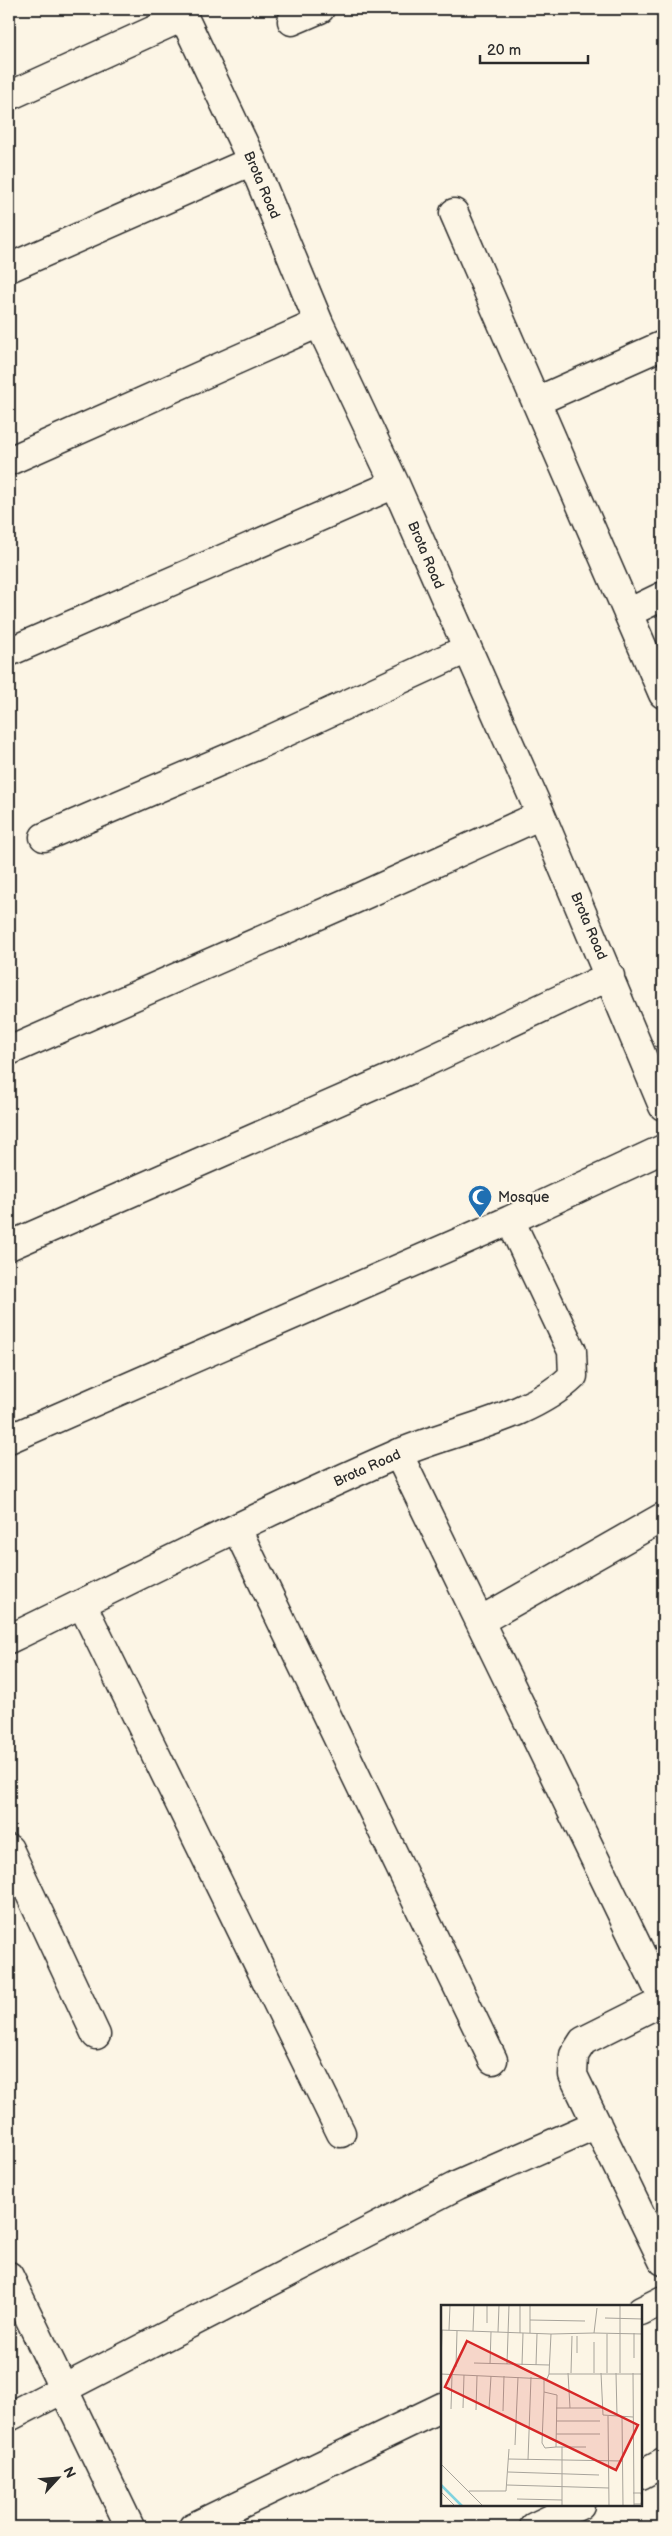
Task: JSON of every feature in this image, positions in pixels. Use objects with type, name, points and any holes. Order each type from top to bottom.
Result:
[{"type":"street","points":[[292,21],[320,9]]},
{"type":"street","points":[[9,96],[181,13]]},
{"type":"street","name":"Brota Road","points":[[181,13],[252,161],[319,323],[395,484],[541,814],[663,1106]]},
{"type":"street","points":[[9,268],[252,161]]},
{"type":"street","points":[[454,213],[663,694]]},
{"type":"street","points":[[9,462],[319,323]]},
{"type":"street","points":[[537,401],[663,345]]},
{"type":"street","points":[[9,652],[395,484]]},
{"type":"street","points":[[628,612],[663,596]]},
{"type":"street","points":[[44,837],[256,746],[467,649]]},
{"type":"street","points":[[9,1051],[353,900],[541,814]]},
{"type":"street","points":[[9,1246],[407,1071],[610,976]]},
{"type":"street","points":[[9,1439],[510,1220],[663,1149]]},
{"type":"street","name":"Brota Road","points":[[9,1639],[398,1453],[534,1404],[557,1392],[573,1376],[572,1351],[510,1220]]},
{"type":"street","points":[[398,1453],[663,2000],[584,2041],[574,2055],[573,2075],[597,2124],[655,2221],[663,2261]]},
{"type":"street","points":[[480,1621],[663,1517]]},
{"type":"street","points":[[236,1529],[492,2060]]},
{"type":"street","points":[[82,1604],[341,2133]]},
{"type":"street","points":[[9,1848],[96,2035]]},
{"type":"street","points":[[9,2417],[458,2185],[597,2124]]},
{"type":"street","points":[[9,2276],[130,2527]]},
{"type":"street","points":[[642,2310],[663,2300]]},
{"type":"street","points":[[193,2527],[441,2407]]},
{"type":"street","points":[[642,2474],[663,2464]]},
{"type":"street","points":[[534,2527],[578,2506]]},
{"type":"place","name":"Mosque","points":[[480,1218]]}]
